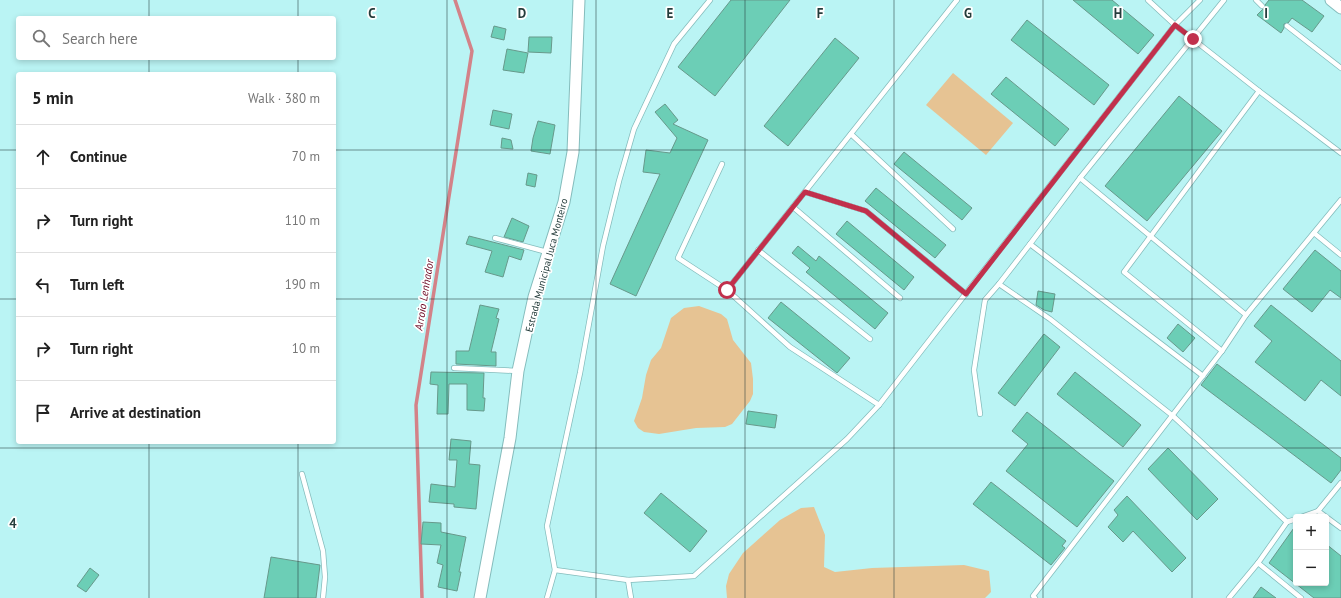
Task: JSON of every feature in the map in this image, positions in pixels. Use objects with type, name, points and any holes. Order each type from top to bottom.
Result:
[{"type":"street","name":"Estrada Municipal Juca Monteiro","points":[[480,598],[510,438],[518,371],[534,297],[564,202],[572,152],[579,0]]},
{"type":"street","points":[[1331,0],[1341,8]]},
{"type":"lane","points":[[547,598],[555,570],[547,526],[580,373],[603,246],[619,181],[634,129],[674,44],[710,0]]},
{"type":"lane","points":[[727,290],[957,0]]},
{"type":"lane","points":[[1148,0],[1175,25],[1341,153]]},
{"type":"lane","points":[[555,570],[628,580],[694,576],[847,439],[879,405],[1175,25],[1200,0]]},
{"type":"lane","points":[[980,414],[974,370],[986,300],[1080,178],[1224,0]]},
{"type":"lane","points":[[1256,0],[1262,6]]},
{"type":"lane","points":[[1287,26],[1341,68]]},
{"type":"lane","points":[[1222,351],[1124,272],[1259,91]]},
{"type":"lane","points":[[851,134],[953,229]]},
{"type":"lane","points":[[722,164],[678,258],[727,290],[790,346],[879,405]]},
{"type":"lane","points":[[1080,178],[1246,315]]},
{"type":"lane","points":[[805,192],[866,211],[966,294]]},
{"type":"lane","points":[[1035,598],[1033,596],[1222,351],[1246,315],[1341,200]]},
{"type":"lane","points":[[793,207],[900,298]]},
{"type":"lane","points":[[1314,233],[1341,255]]},
{"type":"lane","points":[[495,238],[548,252]]},
{"type":"lane","points":[[1030,244],[1203,376]]},
{"type":"lane","points":[[758,250],[870,339]]},
{"type":"lane","points":[[999,284],[1050,319],[1172,416],[1286,522]]},
{"type":"lane","points":[[454,368],[518,371]]},
{"type":"lane","points":[[302,474],[323,551],[325,577],[323,598]]},
{"type":"lane","points":[[1308,514],[1318,510],[1341,483]]},
{"type":"lane","points":[[1318,510],[1341,528]]},
{"type":"lane","points":[[1229,598],[1258,564],[1286,522],[1293,520]]},
{"type":"lane","points":[[1258,564],[1301,598]]},
{"type":"lane","points":[[628,580],[631,598]]},
{"type":"shaded area","points":[[953,73],[1013,123],[986,155],[926,105]]},
{"type":"shaded area","points":[[699,306],[721,314],[727,319],[733,340],[751,363],[753,394],[750,401],[732,424],[725,427],[696,428],[659,434],[644,432],[638,428],[634,421],[642,398],[646,375],[651,360],[661,348],[671,318],[684,308]]},
{"type":"shaded area","points":[[814,507],[825,535],[824,567],[835,572],[872,568],[964,565],[989,571],[991,592],[985,598],[727,598],[726,586],[729,574],[743,553],[780,520],[801,508]]},
{"type":"building","points":[[731,0],[790,0],[715,96],[678,67]]},
{"type":"building","points":[[1073,0],[1112,0],[1154,35],[1138,54]]},
{"type":"building","points":[[1269,0],[1302,0],[1324,16],[1312,32],[1292,18],[1288,23],[1284,24],[1284,28],[1281,33],[1257,15],[1265,8],[1265,5]]},
{"type":"building","points":[[1027,20],[1109,85],[1094,105],[1011,40]]},
{"type":"building","points":[[494,26],[506,29],[504,40],[491,37]]},
{"type":"building","points":[[529,37],[552,37],[551,53],[528,52]]},
{"type":"building","points":[[835,38],[859,58],[788,146],[764,126]]},
{"type":"building","points":[[507,49],[528,53],[524,73],[503,70]]},
{"type":"building","points":[[1006,77],[1069,129],[1055,146],[991,94]]},
{"type":"building","points":[[1179,96],[1222,131],[1147,221],[1105,186]]},
{"type":"building","points":[[665,104],[678,120],[673,124],[708,140],[636,296],[610,284],[660,174],[643,172],[646,150],[670,153],[677,138],[655,112]]},
{"type":"building","points":[[493,110],[512,114],[509,129],[490,125]]},
{"type":"building","points":[[538,121],[555,125],[550,154],[531,151]]},
{"type":"building","points":[[502,138],[511,140],[513,149],[501,148]]},
{"type":"building","points":[[904,152],[972,208],[962,220],[894,164]]},
{"type":"building","points":[[528,173],[537,175],[535,187],[526,185]]},
{"type":"building","points":[[876,188],[946,245],[935,258],[865,201]]},
{"type":"building","points":[[512,218],[529,226],[523,242],[504,237]]},
{"type":"building","points":[[847,221],[914,277],[904,290],[836,234]]},
{"type":"building","points":[[469,236],[524,250],[521,260],[509,256],[503,277],[485,272],[492,251],[466,244]]},
{"type":"building","points":[[798,246],[816,261],[819,256],[888,313],[875,329],[806,272],[810,268],[792,253]]},
{"type":"building","points":[[1315,250],[1341,271],[1341,298],[1330,290],[1312,312],[1283,289]]},
{"type":"building","points":[[1038,291],[1055,294],[1052,312],[1044,310],[1036,305]]},
{"type":"building","points":[[781,302],[850,358],[837,373],[768,318]]},
{"type":"building","points":[[480,305],[499,309],[496,318],[499,319],[491,352],[496,352],[496,366],[456,364],[456,351],[469,351]]},
{"type":"building","points":[[1271,305],[1341,361],[1341,396],[1321,380],[1305,401],[1255,362],[1272,341],[1254,326]]},
{"type":"building","points":[[1178,324],[1195,338],[1183,352],[1167,338]]},
{"type":"building","points":[[1044,334],[1060,347],[1015,406],[998,393]]},
{"type":"building","points":[[1217,364],[1341,458],[1341,470],[1331,483],[1201,385]]},
{"type":"building","points":[[431,372],[484,373],[484,411],[467,410],[467,384],[449,384],[448,414],[437,414],[438,385],[430,384]]},
{"type":"building","points":[[1075,372],[1141,425],[1123,447],[1057,394]]},
{"type":"building","points":[[748,411],[777,415],[775,428],[746,424]]},
{"type":"building","points":[[1027,412],[1114,481],[1077,527],[1006,471],[1028,444],[1012,431]]},
{"type":"building","points":[[451,439],[471,441],[469,464],[480,465],[476,509],[454,507],[454,504],[429,502],[431,484],[455,487],[457,460],[449,460]]},
{"type":"building","points":[[1168,448],[1218,499],[1197,520],[1148,469]]},
{"type":"building","points":[[991,482],[1066,541],[1062,546],[1065,548],[1051,565],[973,504]]},
{"type":"building","points":[[661,493],[707,531],[690,552],[644,513]]},
{"type":"building","points":[[1127,496],[1186,558],[1172,572],[1133,531],[1123,542],[1108,527],[1118,515],[1114,510]]},
{"type":"building","points":[[423,522],[441,523],[441,532],[466,537],[457,591],[438,587],[443,565],[437,563],[441,545],[421,544]]},
{"type":"building","points":[[1293,529],[1293,582],[1269,563]]},
{"type":"building","points":[[1329,546],[1341,556],[1341,598],[1314,598],[1299,586],[1329,586]]},
{"type":"building","points":[[271,557],[320,565],[316,598],[264,598]]},
{"type":"building","points":[[90,568],[99,575],[86,592],[77,586]]},
{"type":"building","points":[[1261,587],[1276,598],[1253,598]]},
{"type":"waterway","name":"Arroio Lenhador","points":[[422,598],[416,405],[472,51],[455,0]]},
{"type":"route","points":[[727,290],[805,192],[866,211],[966,294],[1175,25],[1193,39]]}]
